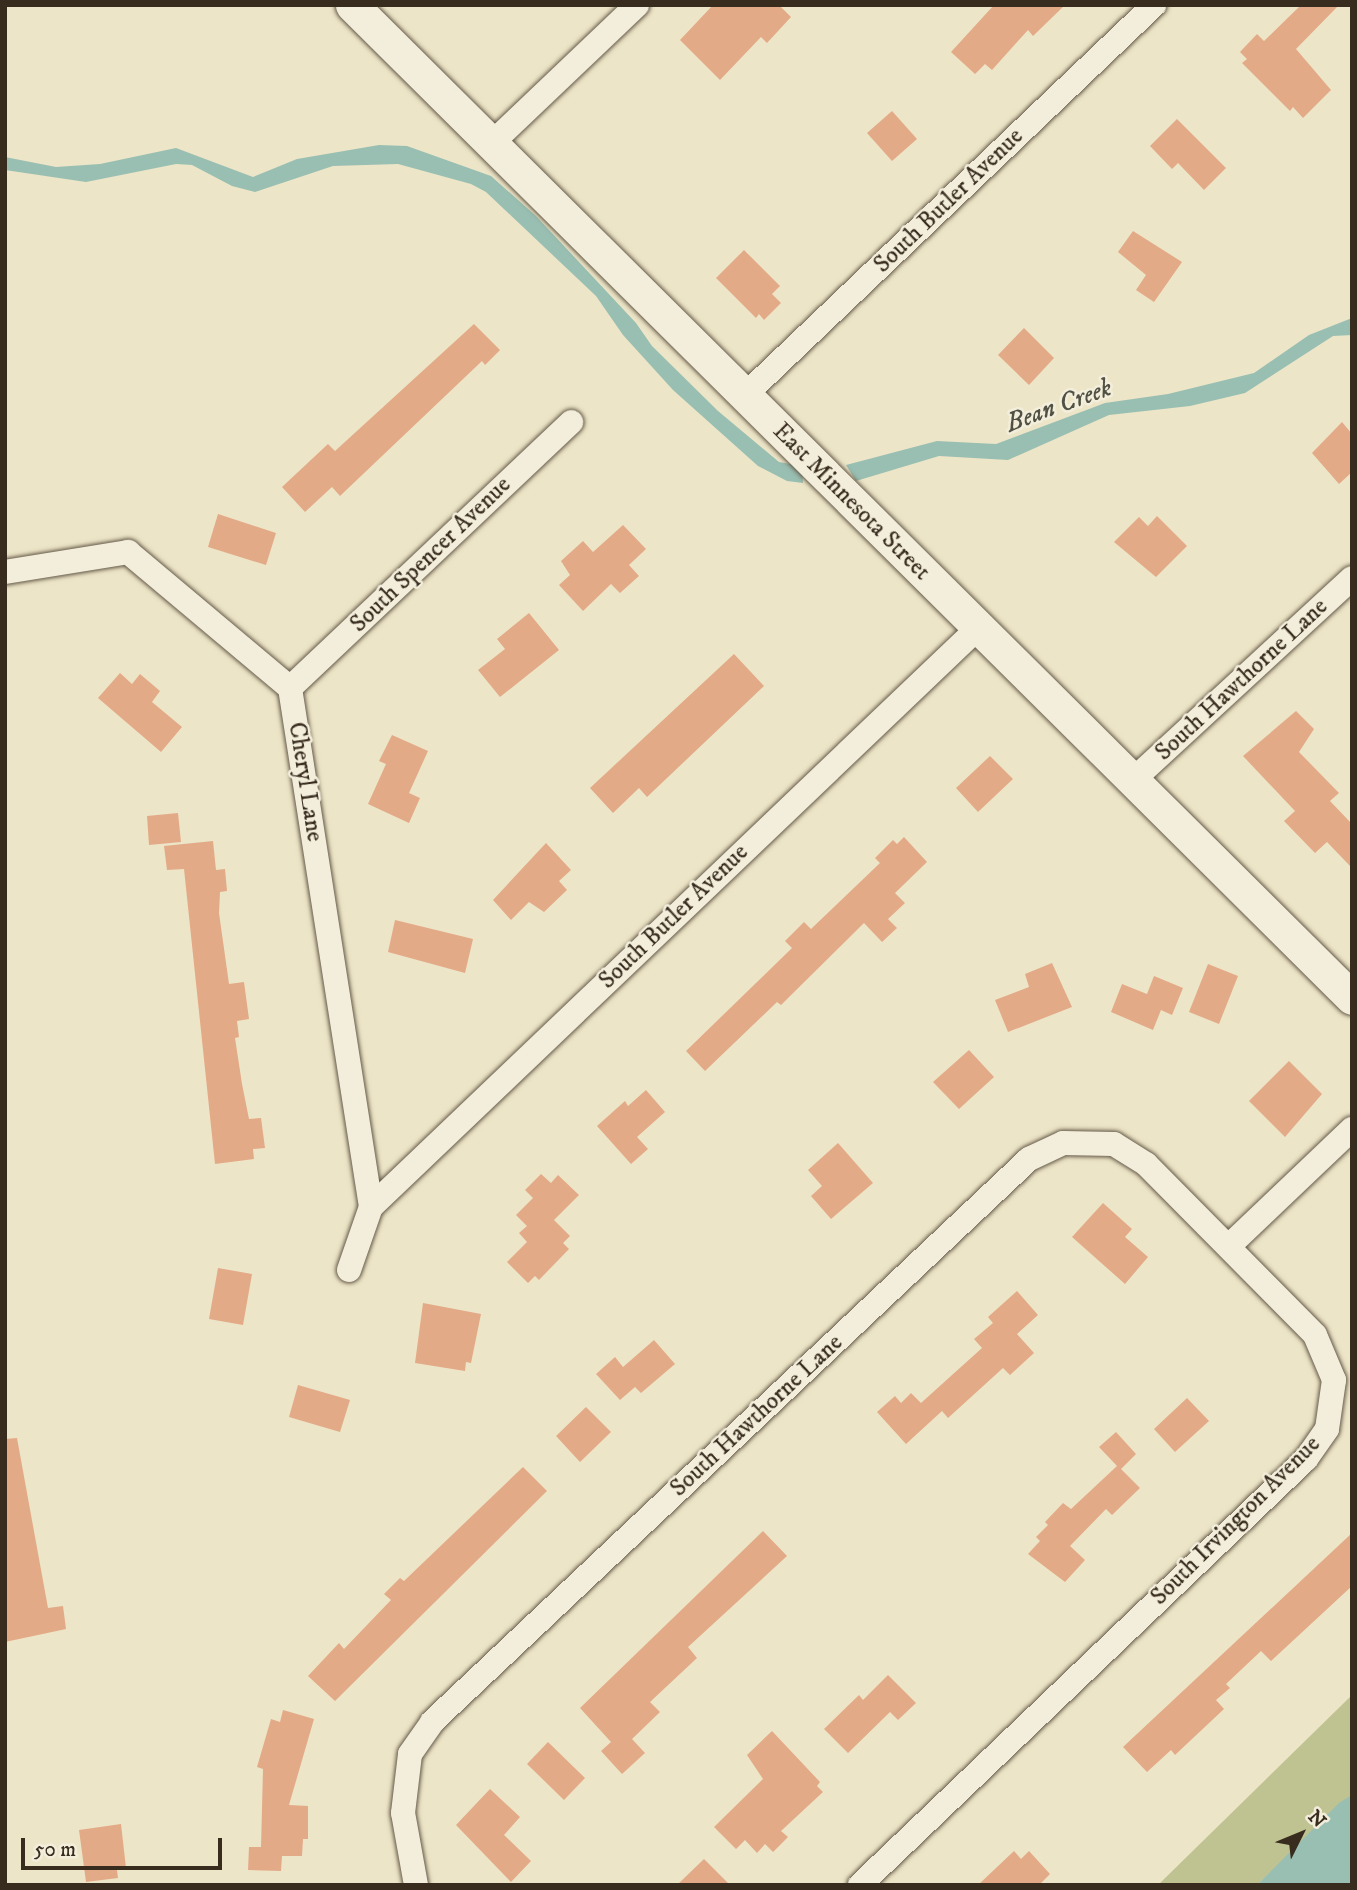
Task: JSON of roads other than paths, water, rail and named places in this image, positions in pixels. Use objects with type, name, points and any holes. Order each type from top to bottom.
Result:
[{"type":"street","name":"East Minnesota Street","points":[[352,5],[490,145],[1352,998]]},
{"type":"street","points":[[490,145],[637,5]]},
{"type":"street","name":"South Butler Avenue","points":[[744,396],[1137,11]]},
{"type":"street","name":"South Spencer Avenue","points":[[290,688],[571,422]]},
{"type":"street","name":"Cheryl Lane","points":[[5,572],[128,552],[290,688],[371,1207]]},
{"type":"street","name":"South Hawthorne Lane","points":[[1132,781],[1352,578]]},
{"type":"street","name":"South Butler Avenue","points":[[371,1207],[978,628]]},
{"type":"street","points":[[1229,1246],[1352,1129]]},
{"type":"street","name":"South Hawthorne Lane","points":[[416,1885],[403,1813],[410,1754],[432,1723],[1029,1159],[1063,1143],[1114,1144],[1146,1164],[1229,1246]]},
{"type":"street","points":[[349,1270],[371,1207]]},
{"type":"street","name":"South Irvington Avenue","points":[[860,1885],[1321,1440],[1335,1393],[1322,1345],[1229,1246]]},
{"type":"water","points":[[379,145],[407,146],[491,176],[536,216],[636,323],[652,346],[718,411],[779,462],[802,466],[803,483],[787,481],[758,466],[673,390],[623,335],[596,296],[486,192],[471,184],[398,164],[333,166],[255,192],[232,186],[192,165],[176,164],[86,182],[5,170],[5,157],[56,167],[100,164],[176,148],[253,177],[297,159]]},
{"type":"water","points":[[1352,318],[1352,335],[1333,336],[1245,393],[1190,406],[1109,415],[1008,460],[939,456],[856,481],[846,465],[937,441],[996,444],[1105,403],[1168,394],[1254,373],[1309,335]]},
{"type":"water","points":[[1352,1795],[1352,1885],[1257,1885],[1339,1803]]},
{"type":"water label","name":"Bean Creek","points":[[1059,406]]}]
